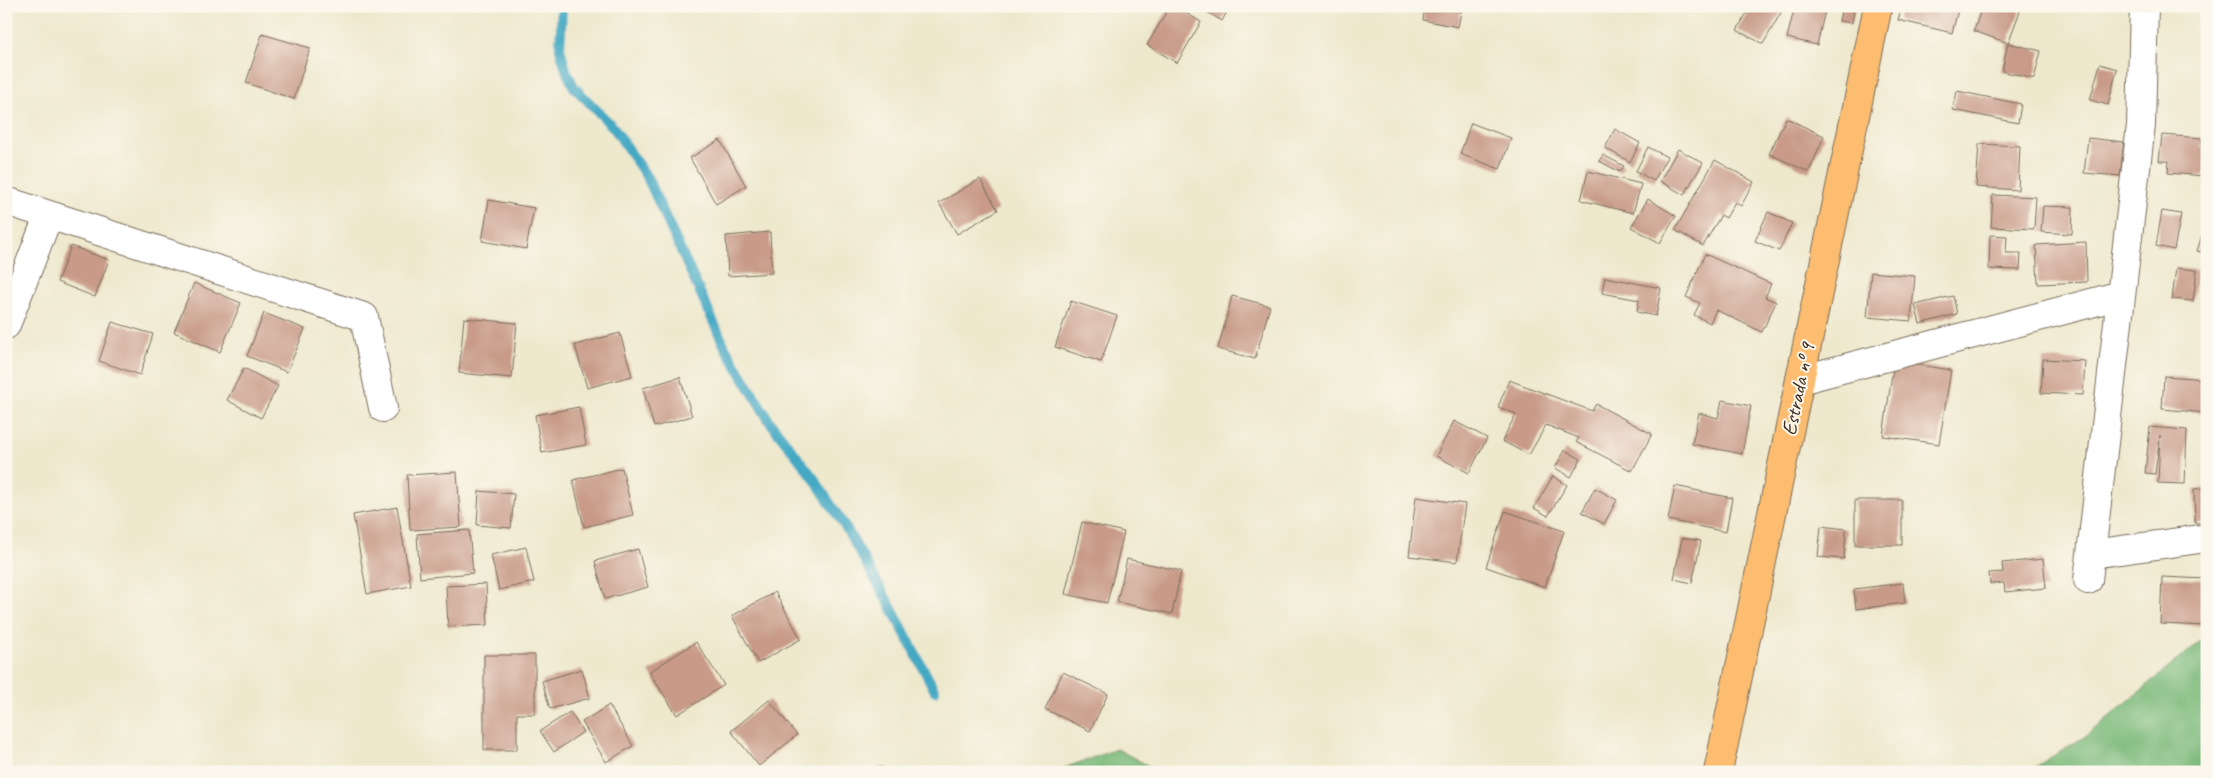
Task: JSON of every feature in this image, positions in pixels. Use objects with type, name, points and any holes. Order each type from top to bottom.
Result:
[{"type":"main road","name":"Estrada nº 9","points":[[1718,772],[1878,6]]},
{"type":"street","points":[[2088,580],[2141,125],[2144,6]]},
{"type":"street","points":[[6,201],[48,217],[364,317],[383,408]]},
{"type":"street","points":[[6,325],[48,217]]},
{"type":"street","points":[[1800,380],[2121,295]]},
{"type":"street","points":[[2092,554],[2207,538]]},
{"type":"green space","points":[[2207,636],[2207,772],[2027,772],[2086,736]]},
{"type":"green space","points":[[1117,749],[1160,772],[1053,772]]},
{"type":"building","points":[[1170,6],[1174,6],[1201,22],[1177,63],[1147,45]]},
{"type":"building","points":[[1197,6],[1230,6],[1222,21]]},
{"type":"building","points":[[1425,6],[1462,6],[1458,27],[1423,20]]},
{"type":"building","points":[[1751,6],[1779,6],[1783,9],[1763,44],[1737,30]]},
{"type":"building","points":[[1795,6],[1826,6],[1817,45],[1787,38]]},
{"type":"building","points":[[1842,6],[1855,6],[1852,23],[1839,21]]},
{"type":"building","points":[[1902,6],[1942,6],[1958,10],[1952,33],[1898,20]]},
{"type":"building","points":[[1982,6],[2022,6],[2008,43],[1974,31]]},
{"type":"building","points":[[262,34],[310,48],[294,99],[246,83]]},
{"type":"building","points":[[2008,43],[2041,51],[2034,79],[2002,71]]},
{"type":"building","points":[[2100,64],[2117,69],[2108,105],[2090,100]]},
{"type":"building","points":[[1957,91],[2021,104],[2018,123],[1953,110]]},
{"type":"building","points":[[1786,118],[1824,136],[1809,172],[1769,154]]},
{"type":"building","points":[[1471,123],[1511,138],[1500,169],[1460,154]]},
{"type":"building","points":[[1615,129],[1640,143],[1630,162],[1605,148]]},
{"type":"building","points":[[2162,135],[2202,138],[2201,147],[2206,148],[2204,176],[2168,173],[2169,161],[2159,161]]},
{"type":"building","points":[[2088,138],[2124,142],[2120,176],[2084,173]]},
{"type":"building","points":[[720,140],[746,186],[716,204],[690,158]]},
{"type":"building","points":[[1979,144],[2020,146],[2018,190],[1976,187]]},
{"type":"building","points":[[1648,147],[1667,157],[1654,181],[1636,171]]},
{"type":"building","points":[[1678,149],[1703,163],[1684,195],[1660,181]]},
{"type":"building","points":[[1603,155],[1624,166],[1620,172],[1599,161]]},
{"type":"building","points":[[1715,160],[1754,182],[1741,206],[1735,202],[1726,218],[1721,215],[1703,246],[1675,230]]},
{"type":"building","points":[[1588,171],[1641,184],[1633,213],[1581,200]]},
{"type":"building","points":[[980,179],[998,210],[957,234],[939,203]]},
{"type":"building","points":[[1993,195],[2036,197],[2034,229],[1991,227]]},
{"type":"building","points":[[1648,199],[1676,216],[1660,243],[1631,227]]},
{"type":"building","points":[[489,200],[534,208],[526,249],[482,241]]},
{"type":"building","points":[[2043,206],[2073,207],[2072,234],[2041,232]]},
{"type":"building","points":[[2162,211],[2181,214],[2174,250],[2156,246]]},
{"type":"building","points":[[1768,212],[1792,223],[1779,251],[1755,241]]},
{"type":"building","points":[[2207,219],[2207,254],[2197,251]]},
{"type":"building","points":[[770,232],[772,273],[728,276],[726,236]]},
{"type":"building","points":[[1990,235],[2007,236],[2006,253],[2021,253],[2020,270],[1989,269]]},
{"type":"building","points":[[2086,242],[2087,282],[2038,284],[2036,245]]},
{"type":"building","points":[[71,246],[109,260],[95,297],[57,282]]},
{"type":"building","points":[[1705,254],[1771,284],[1765,297],[1776,302],[1762,332],[1716,310],[1710,323],[1694,315],[1700,303],[1686,297]]},
{"type":"building","points":[[2176,268],[2197,270],[2193,301],[2172,299]]},
{"type":"building","points":[[1871,272],[1915,276],[1911,321],[1867,317]]},
{"type":"building","points":[[1605,277],[1661,288],[1656,316],[1637,312],[1639,300],[1602,293]]},
{"type":"building","points":[[194,283],[241,303],[220,352],[174,332]]},
{"type":"building","points":[[1232,296],[1270,306],[1255,359],[1218,349]]},
{"type":"building","points":[[1953,296],[1957,314],[1920,324],[1915,305]]},
{"type":"building","points":[[1071,301],[1117,316],[1101,362],[1055,347]]},
{"type":"building","points":[[264,313],[305,329],[287,372],[247,356]]},
{"type":"building","points":[[464,318],[517,323],[512,378],[459,373]]},
{"type":"building","points":[[112,322],[153,334],[140,375],[99,361]]},
{"type":"building","points":[[620,333],[632,376],[587,388],[575,345]]},
{"type":"building","points":[[2043,359],[2085,361],[2083,395],[2041,393]]},
{"type":"building","points":[[1894,361],[1951,370],[1939,444],[1883,436]]},
{"type":"building","points":[[244,368],[278,386],[261,418],[227,400]]},
{"type":"building","points":[[2164,376],[2207,379],[2207,413],[2162,409]]},
{"type":"building","points":[[680,377],[692,416],[654,427],[643,388]]},
{"type":"building","points":[[1509,380],[1592,411],[1596,404],[1652,434],[1632,471],[1576,442],[1579,438],[1546,425],[1529,455],[1502,441],[1516,414],[1498,407]]},
{"type":"building","points":[[1722,400],[1751,406],[1742,454],[1692,444],[1699,413],[1718,418]]},
{"type":"building","points":[[579,407],[586,445],[542,453],[535,415]]},
{"type":"building","points":[[1454,421],[1487,438],[1469,473],[1436,456]]},
{"type":"building","points":[[2150,427],[2187,430],[2185,484],[2158,483],[2160,435],[2155,474],[2145,473]]},
{"type":"building","points":[[1565,450],[1581,459],[1571,477],[1555,468]]},
{"type":"building","points":[[622,468],[633,515],[584,527],[573,480]]},
{"type":"building","points":[[457,472],[461,527],[410,530],[407,475]]},
{"type":"building","points":[[1553,476],[1567,485],[1548,516],[1534,508]]},
{"type":"building","points":[[1675,486],[1732,498],[1726,532],[1668,520]]},
{"type":"building","points":[[1595,488],[1617,500],[1604,524],[1582,512]]},
{"type":"building","points":[[2207,488],[2207,523],[2195,523],[2194,489]]},
{"type":"building","points":[[479,491],[514,494],[511,528],[477,525]]},
{"type":"building","points":[[1416,497],[1465,504],[1457,562],[1409,556]]},
{"type":"building","points":[[1855,500],[1902,500],[1902,545],[1855,545]]},
{"type":"building","points":[[397,507],[411,586],[367,594],[353,515]]},
{"type":"building","points":[[1505,511],[1564,531],[1545,587],[1486,567]]},
{"type":"building","points":[[1082,522],[1124,532],[1107,603],[1065,594]]},
{"type":"building","points":[[1821,526],[1846,529],[1844,559],[1818,557]]},
{"type":"building","points":[[469,530],[473,573],[420,578],[417,534]]},
{"type":"building","points":[[1682,538],[1701,541],[1692,583],[1674,579]]},
{"type":"building","points":[[526,547],[534,582],[499,590],[491,555]]},
{"type":"building","points":[[638,549],[648,587],[605,599],[595,561]]},
{"type":"building","points":[[1127,559],[1181,571],[1172,614],[1117,602]]},
{"type":"building","points":[[2043,559],[2046,588],[2005,592],[2004,583],[1990,584],[1989,573],[2003,572],[2002,563]]},
{"type":"building","points":[[2162,577],[2207,579],[2207,626],[2160,624]]},
{"type":"building","points":[[1903,583],[1905,603],[1856,609],[1854,589]]},
{"type":"building","points":[[486,584],[488,625],[448,627],[446,586]]},
{"type":"building","points":[[775,592],[801,639],[758,663],[732,616]]},
{"type":"building","points":[[696,642],[724,685],[677,715],[649,672]]},
{"type":"building","points":[[484,655],[535,655],[535,714],[517,714],[517,750],[484,750]]},
{"type":"building","points":[[582,669],[590,698],[550,709],[542,681]]},
{"type":"building","points":[[1063,672],[1108,694],[1090,731],[1045,709]]},
{"type":"building","points":[[769,700],[797,735],[759,766],[731,731]]},
{"type":"building","points":[[609,705],[633,746],[606,762],[582,722]]},
{"type":"building","points":[[570,712],[583,732],[554,752],[540,731]]},
{"type":"building","points":[[879,767],[895,771],[895,772],[878,772]]},
{"type":"waterway","points":[[562,6],[560,48],[566,70],[574,87],[614,128],[648,179],[725,347],[770,422],[813,477],[846,528],[891,607],[935,691]]}]
